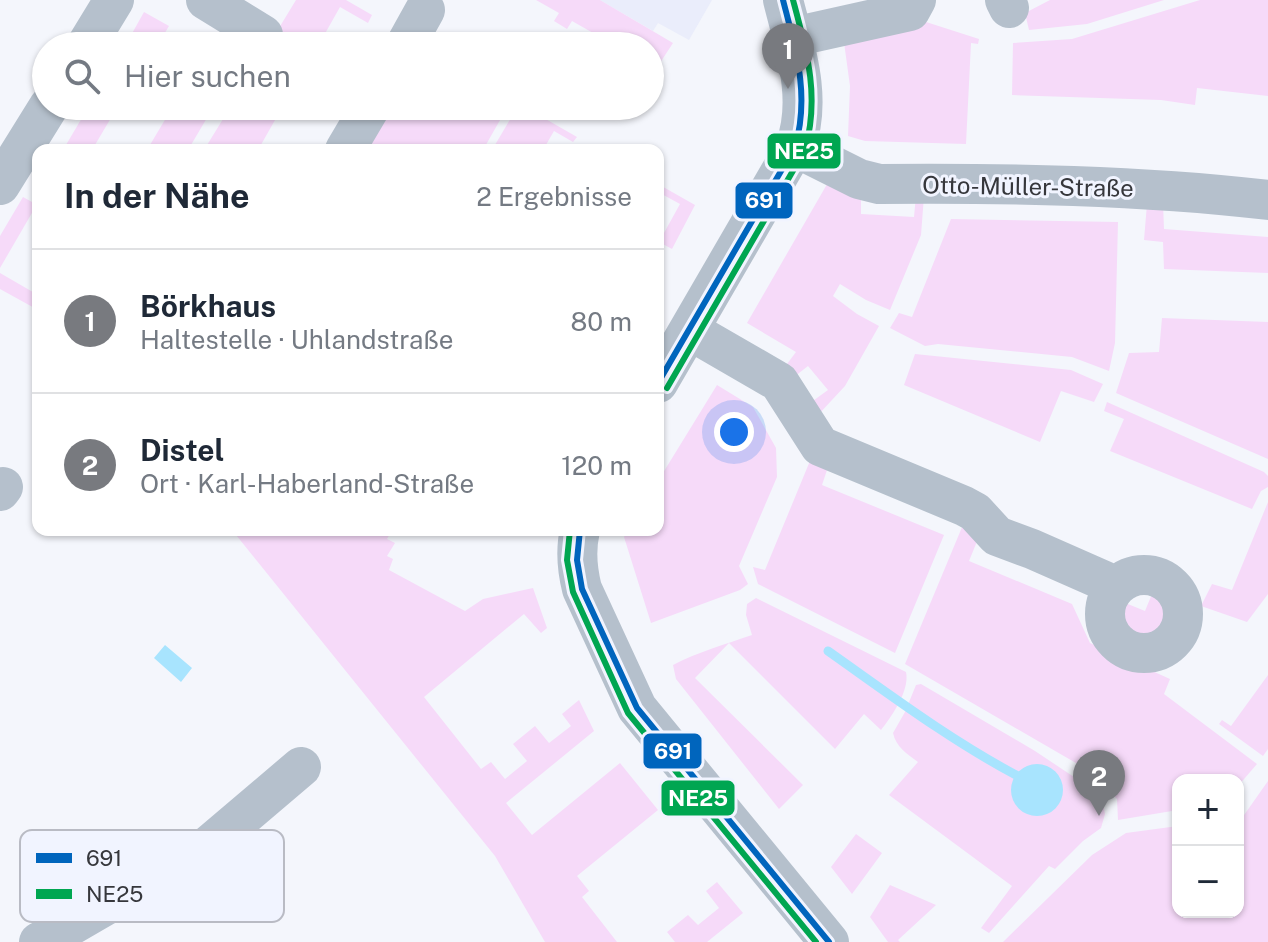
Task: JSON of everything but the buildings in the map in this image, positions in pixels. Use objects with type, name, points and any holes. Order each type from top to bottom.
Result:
[{"type":"street","points":[[95,32],[114,0]]},
{"type":"street","points":[[206,0],[258,32]]},
{"type":"street","points":[[916,0],[910,11],[788,19],[803,97],[802,119],[795,147],[669,355],[779,382],[820,446],[964,506],[975,512],[997,536],[1116,586]]},
{"type":"street","points":[[413,32],[425,10]]},
{"type":"street","points":[[0,185],[40,120]]},
{"type":"street","points":[[349,144],[363,120]]},
{"type":"street","name":"Otto-Müller-Straße","points":[[795,147],[859,179],[879,184],[1132,189],[1268,200]]},
{"type":"street","points":[[579,536],[576,553],[582,589],[637,708],[829,942]]},
{"type":"street","points":[[227,830],[301,767]]},
{"type":"street","points":[[39,942],[76,922]]},
{"type":"shaded area","points":[[296,0],[346,0],[372,15],[368,23],[340,7],[326,32],[277,32]]},
{"type":"shaded area","points":[[536,0],[600,0],[654,32],[591,32],[572,21],[567,29],[554,21],[559,13]]},
{"type":"shaded area","points":[[600,0],[712,0],[689,40],[658,23],[653,31]]},
{"type":"shaded area","points":[[1050,0],[1164,0],[1087,24],[1029,30],[1025,13]]},
{"type":"shaded area","points":[[1200,0],[1268,0],[1268,96],[1197,88],[1195,105],[1161,100],[1012,95],[1013,43],[1072,39]]},
{"type":"shaded area","points":[[144,12],[169,26],[165,32],[133,32]]},
{"type":"shaded area","points":[[923,21],[979,39],[978,44],[971,43],[966,144],[865,141],[848,136],[850,86],[843,35]]},
{"type":"shaded area","points":[[664,38],[673,43],[664,57]]},
{"type":"shaded area","points":[[81,120],[110,120],[96,144],[67,144]]},
{"type":"shaded area","points":[[165,120],[206,120],[192,144],[151,144]]},
{"type":"shaded area","points":[[222,120],[275,120],[261,144],[208,144]]},
{"type":"shaded area","points":[[378,120],[500,120],[486,144],[364,144]]},
{"type":"shaded area","points":[[510,120],[547,120],[577,137],[573,142],[554,131],[546,144],[496,144]]},
{"type":"shaded area","points":[[830,179],[861,193],[861,214],[914,217],[916,195],[924,196],[921,235],[890,310],[840,284],[833,296],[879,326],[845,386],[818,415],[810,403],[828,390],[808,366],[794,377],[784,368],[796,352],[747,323]]},
{"type":"shaded area","points":[[664,187],[695,205],[672,249],[664,245],[664,233],[680,204],[664,195]]},
{"type":"shaded area","points":[[23,197],[32,202],[32,213],[0,268],[0,236]]},
{"type":"shaded area","points":[[1163,203],[1164,229],[1268,237],[1268,273],[1164,269],[1163,242],[1144,240],[1147,204]]},
{"type":"shaded area","points":[[951,219],[1118,222],[1115,343],[1109,371],[1072,357],[938,344],[925,346],[890,328],[899,313],[912,317]]},
{"type":"shaded area","points":[[0,273],[32,292],[32,307],[0,289]]},
{"type":"shaded area","points":[[1162,318],[1268,322],[1268,459],[1116,393],[1129,353],[1159,352]]},
{"type":"shaded area","points":[[915,354],[1071,370],[1103,384],[1094,402],[1061,391],[1040,442],[904,385]]},
{"type":"shaded area","points":[[717,385],[753,407],[776,448],[777,477],[739,566],[748,584],[740,590],[651,623],[624,537],[664,536],[664,471]]},
{"type":"shaded area","points":[[1107,402],[1264,472],[1268,476],[1268,487],[1261,491],[1252,509],[1110,451],[1124,419],[1104,411]]},
{"type":"shaded area","points":[[812,456],[829,464],[822,485],[944,535],[895,653],[758,584],[753,567],[765,570]]},
{"type":"shaded area","points":[[1268,502],[1268,594],[1247,622],[1201,606],[1212,584],[1232,590]]},
{"type":"shaded area","points":[[965,520],[978,539],[969,561],[1072,604],[1090,643],[1170,679],[1164,694],[1257,764],[1244,779],[1244,774],[1172,774],[1172,811],[1118,820],[1117,799],[1088,770],[905,664]]},
{"type":"shaded area","points":[[237,536],[389,536],[387,539],[395,543],[387,556],[393,559],[389,570],[465,611],[483,599],[533,588],[547,628],[541,633],[524,614],[424,697],[481,769],[491,762],[505,779],[527,761],[513,744],[535,726],[549,743],[571,726],[562,714],[579,700],[594,731],[506,803],[532,835],[620,763],[658,810],[577,876],[589,891],[582,897],[617,942],[545,942],[495,856]]},
{"type":"shaded area","points":[[1152,594],[1170,606],[1170,611],[1161,637],[1158,641],[1149,642],[1120,628],[1110,605],[1118,600],[1145,611]]},
{"type":"shaded area","points":[[756,598],[906,672],[907,679],[903,695],[881,730],[864,714],[835,749],[729,643],[695,678],[803,785],[779,809],[676,679],[673,665],[702,652],[752,635],[746,615],[747,604]]},
{"type":"shaded area","points":[[1268,675],[1268,749],[1263,756],[1219,724],[1222,720],[1231,726]]},
{"type":"shaded area","points":[[921,684],[1035,751],[1083,783],[1102,800],[1105,814],[1101,828],[1055,869],[1049,866],[989,933],[981,928],[1012,886],[889,795],[918,762],[899,746],[893,733],[916,685]]},
{"type":"shaded area","points":[[1268,781],[1268,942],[1003,942],[1092,855],[1126,833],[1172,827],[1172,918],[1244,918],[1244,815]]},
{"type":"shaded area","points":[[856,834],[882,853],[852,894],[831,867]]},
{"type":"shaded area","points":[[717,882],[743,913],[707,942],[675,942],[667,932],[688,915],[698,925],[719,908],[706,891]]},
{"type":"shaded area","points":[[890,885],[936,905],[898,940],[900,942],[888,942],[870,917]]},
{"type":"water","points":[[165,645],[192,668],[181,682],[154,658]]},
{"type":"water","points":[[1037,764],[1055,772],[1063,790],[1055,808],[1037,816],[1019,808],[1011,790],[1019,772]]},
{"type":"waterway","points":[[828,651],[944,732],[1016,775]]},
{"type":"transit line","name":"691","points":[[664,373],[795,147],[801,109],[800,73],[783,0]]},
{"type":"transit line","name":"NE25","points":[[667,388],[805,150],[811,111],[810,74],[793,0]]},
{"type":"transit line","name":"NE25","points":[[569,536],[567,560],[573,592],[628,713],[816,942]]},
{"type":"transit line","name":"691","points":[[579,536],[577,560],[582,589],[637,708],[829,942]]},
{"type":"place","name":"Börkhaus","points":[[788,89]]},
{"type":"place","name":"Distel","points":[[1099,816]]}]
